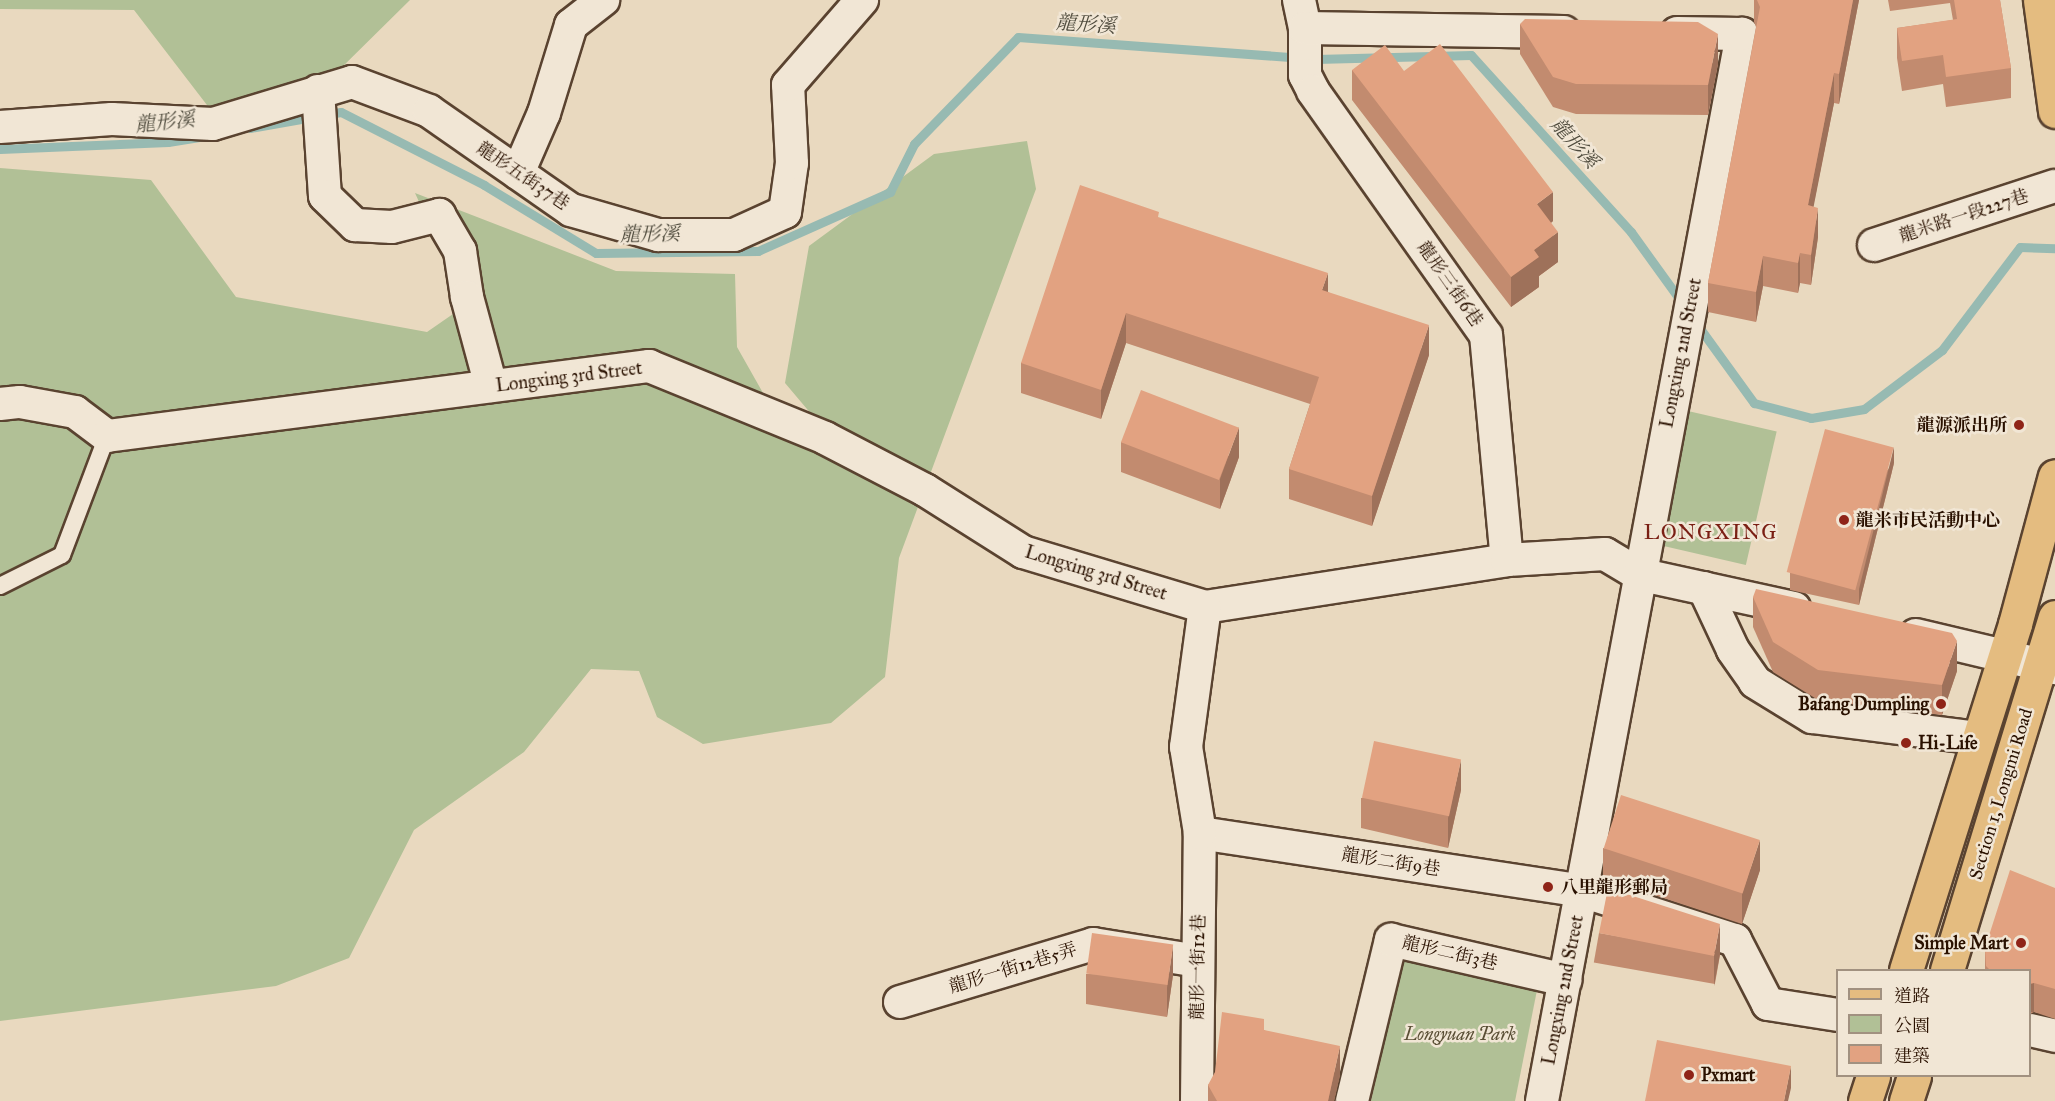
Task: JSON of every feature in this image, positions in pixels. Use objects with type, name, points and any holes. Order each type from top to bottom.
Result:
[{"type":"main road","points":[[2040,0],[2055,111]]},
{"type":"main road","name":"Section 1, Longmi Road","points":[[1906,969],[2005,655],[2055,476]]},
{"type":"main road","name":"Section 1, Longmi Road","points":[[1947,969],[2048,666],[2055,617]]},
{"type":"main road","points":[[1865,1101],[1873,1077]]},
{"type":"main road","points":[[1906,1101],[1914,1077]]},
{"type":"street","points":[[518,173],[544,113],[572,25],[603,0]]},
{"type":"street","name":"龍形五街37巷","points":[[0,127],[142,119],[213,124],[351,82],[429,111],[571,210],[658,235],[734,235],[785,212],[792,163],[788,85],[862,0]]},
{"type":"street","points":[[1303,23],[1589,32]]},
{"type":"street","name":"龍形三街6巷","points":[[1303,23],[1305,75],[1486,335],[1507,560]]},
{"type":"street","name":"Longxing 2nd Street","points":[[1542,1101],[1638,574],[1742,34],[1648,33]]},
{"type":"street","points":[[318,91],[325,196],[355,225],[392,227],[439,215],[460,251],[467,297],[491,386]]},
{"type":"street","name":"龍米路一段227巷","points":[[1874,245],[2055,186]]},
{"type":"street","name":"Longxing 3rd Street","points":[[107,436],[649,366],[825,438],[925,490],[1023,552],[1205,607],[1507,560],[1605,554],[1638,574],[1820,614]]},
{"type":"street","points":[[0,404],[20,402],[75,412],[107,436]]},
{"type":"street","points":[[1704,588],[1732,650],[1755,682],[1812,717],[1979,738]]},
{"type":"street","name":"龍形一街12巷","points":[[1197,1101],[1200,833],[1186,747],[1205,607]]},
{"type":"street","points":[[1889,629],[2048,666]]},
{"type":"street","name":"龍形二街9巷","points":[[1200,833],[1582,891],[1735,940],[1768,1004],[1836,1015]]},
{"type":"street","name":"龍形二街3巷","points":[[1352,1101],[1391,940],[1565,980]]},
{"type":"street","name":"龍形一街12巷5弄","points":[[900,1002],[1093,944],[1198,961]]},
{"type":"street","points":[[2031,1030],[2055,1036]]},
{"type":"lane","points":[[0,586],[62,555],[107,436]]},
{"type":"green space","points":[[0,0],[410,0],[332,77],[210,109],[134,10],[0,9]]},
{"type":"green space","points":[[1027,141],[1036,189],[899,558],[885,677],[831,723],[703,744],[657,717],[639,671],[591,669],[524,752],[414,830],[349,958],[276,986],[0,1021],[0,168],[151,180],[236,297],[427,332],[466,305],[415,193],[616,271],[735,274],[737,347],[789,439],[845,454],[785,383],[809,246],[934,154]]},
{"type":"green space","points":[[1688,411],[1777,431],[1746,565],[1657,544]]},
{"type":"green space","name":"Longyuan Park","points":[[1403,956],[1539,980],[1515,1101],[1371,1101]]},
{"type":"building","points":[[1757,0],[1853,0],[1839,74],[1834,73],[1808,205],[1818,208],[1811,255],[1800,253],[1798,263],[1763,256],[1756,292],[1708,283],[1760,7]]},
{"type":"building","points":[[1954,0],[2000,0],[2011,68],[1946,77],[1943,55],[1902,61],[1897,28],[1957,19]]},
{"type":"building","points":[[1525,19],[1698,22],[1718,34],[1708,85],[1576,84],[1553,77],[1520,24]]},
{"type":"building","points":[[1440,44],[1553,192],[1537,204],[1558,232],[1534,250],[1539,257],[1511,277],[1352,70],[1385,45],[1404,71]]},
{"type":"building","points":[[1080,185],[1159,212],[1158,217],[1328,273],[1322,290],[1429,325],[1372,496],[1289,469],[1319,377],[1126,313],[1101,390],[1021,363]]},
{"type":"building","points":[[1141,390],[1239,428],[1219,480],[1121,442]]},
{"type":"building","name":"龍米市民活動中心","points":[[1825,429],[1894,447],[1855,590],[1787,572]]},
{"type":"building","points":[[1756,589],[1952,633],[1957,641],[1942,685],[1818,670],[1773,642],[1753,597]]},
{"type":"building","points":[[1374,741],[1461,760],[1449,816],[1362,798]]},
{"type":"building","points":[[1621,795],[1760,840],[1743,893],[1604,848]]},
{"type":"building","points":[[2010,870],[2055,888],[2055,989],[2031,984],[2031,969],[1989,969],[1986,966],[1985,948]]},
{"type":"building","points":[[1608,888],[1720,924],[1714,956],[1599,933]]},
{"type":"building","points":[[1092,933],[1173,944],[1167,985],[1086,974]]},
{"type":"building","points":[[1222,1012],[1264,1019],[1264,1030],[1340,1046],[1328,1101],[1217,1101],[1208,1085],[1215,1072]]},
{"type":"building","points":[[1657,1040],[1791,1066],[1784,1101],[1645,1101]]},
{"type":"waterway","name":"龍形溪","points":[[250,128],[341,112],[484,185],[596,253],[758,251],[890,192],[914,144],[1018,37],[1316,59],[1471,55],[1631,232],[1683,304]]},
{"type":"waterway","name":"龍形溪","points":[[0,149],[168,142],[201,137]]},
{"type":"waterway","name":"龍形溪","points":[[1696,323],[1754,403],[1811,418],[1864,409],[1942,350],[2020,247],[2055,248]]},
{"type":"place","name":"龍源派出所","points":[[2019,425]]},
{"type":"place","name":"龍米市民活動中心","points":[[1844,520]]},
{"type":"place","name":"Bafang Dumpling","points":[[1941,704]]},
{"type":"place","name":"Hi-Life","points":[[1906,743]]},
{"type":"place","name":"八里龍形郵局","points":[[1548,887]]},
{"type":"place","name":"Simple Mart","points":[[2021,943]]},
{"type":"place","name":"Pxmart","points":[[1689,1075]]},
{"type":"district","name":"LONGXING","points":[[1711,532]]}]
